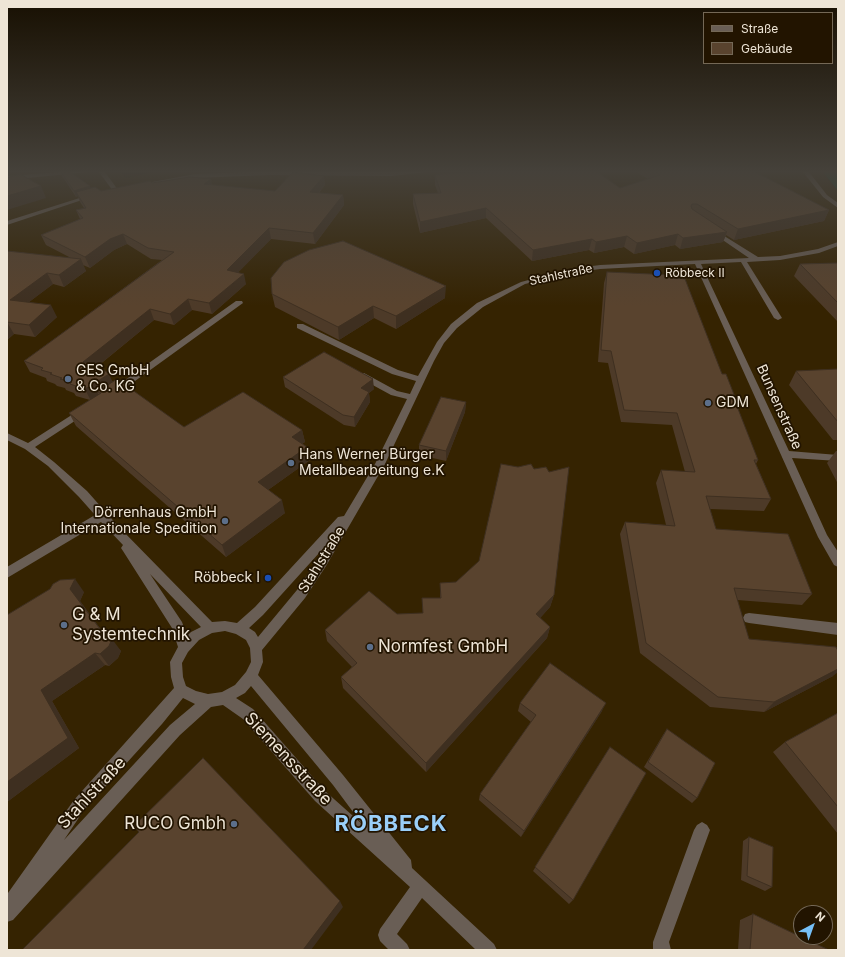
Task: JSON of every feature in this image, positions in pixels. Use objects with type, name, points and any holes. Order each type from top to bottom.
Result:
[{"type":"street","points":[[7,223],[26,217]]},
{"type":"street","points":[[704,226],[756,260]]},
{"type":"street","name":"Stahlstraße","points":[[256,648],[301,594],[322,563],[380,464],[441,342],[454,326],[480,305],[510,289],[554,274],[592,268],[756,260],[793,256],[819,251],[838,244]]},
{"type":"street","points":[[743,260],[778,318]]},
{"type":"street","name":"Bunsenstraße","points":[[697,262],[823,537],[838,562]]},
{"type":"street","points":[[107,396],[239,303]]},
{"type":"street","points":[[300,326],[395,372],[421,380]]},
{"type":"street","points":[[353,370],[394,393],[413,397]]},
{"type":"street","points":[[28,447],[94,405]]},
{"type":"street","points":[[7,436],[28,447],[56,469],[83,494],[114,529],[210,628]]},
{"type":"street","points":[[786,454],[838,458]]},
{"type":"street","name":"Stahlstraße","points":[[239,629],[259,611],[354,507]]},
{"type":"street","points":[[7,573],[102,516]]},
{"type":"street","points":[[114,529],[178,626],[184,648]]},
{"type":"street","points":[[749,618],[838,629]]},
{"type":"street","points":[[225,626],[239,629],[251,636],[256,648],[257,662],[251,676],[240,689],[224,698],[208,701],[193,697],[181,690],[177,677],[176,662],[184,648],[195,636],[210,628],[225,626]]},
{"type":"street","name":"Siemensstraße","points":[[251,676],[338,780],[421,886]]},
{"type":"street","name":"Stahlstraße","points":[[7,908],[79,805],[157,719],[181,690]]},
{"type":"street","name":"Siemensstraße","points":[[224,698],[248,714],[320,796],[421,886],[488,950]]},
{"type":"street","name":"Stahlstraße","points":[[7,914],[175,730],[208,701]]},
{"type":"street","points":[[662,950],[660,942],[702,830]]},
{"type":"street","points":[[401,950],[386,935],[421,886]]},
{"type":"shaded area","points":[[7,217],[838,217],[838,950],[7,950]]},
{"type":"building","points":[[82,217],[326,217],[313,233],[269,228],[227,270],[244,274],[209,303],[188,299],[170,314],[150,309],[83,362],[99,366],[109,374],[85,389],[70,384],[72,382],[60,379],[62,378],[41,370],[43,368],[24,361],[174,252],[148,248],[123,234],[110,239],[85,257],[41,235],[83,218]]},
{"type":"building","points":[[419,217],[445,217],[420,222]]},
{"type":"building","points":[[496,217],[704,217],[727,232],[683,238],[678,234],[637,243],[627,236],[596,242],[592,239],[533,250]]},
{"type":"building","points":[[718,217],[797,217],[738,229]]},
{"type":"building","points":[[343,241],[446,286],[396,316],[373,306],[338,327],[272,294],[271,278],[284,262],[309,250]]},
{"type":"building","points":[[7,251],[81,259],[59,275],[47,273],[10,300],[51,305],[29,325],[7,322]]},
{"type":"building","points":[[838,263],[838,303],[800,264]]},
{"type":"building","points":[[607,272],[673,275],[674,278],[685,279],[722,374],[726,374],[735,397],[733,396],[758,460],[754,460],[771,499],[706,496],[716,529],[788,534],[812,594],[734,588],[749,639],[836,647],[838,651],[838,669],[774,702],[718,697],[646,643],[625,522],[675,526],[661,470],[695,472],[677,413],[624,410],[611,351],[601,350]]},
{"type":"building","points":[[324,352],[373,379],[361,388],[369,392],[354,417],[343,415],[283,377]]},
{"type":"building","points":[[838,369],[838,422],[796,371]]},
{"type":"building","points":[[117,379],[184,427],[243,392],[302,430],[292,437],[307,447],[258,482],[282,500],[222,545],[69,413],[101,393],[97,392]]},
{"type":"building","points":[[441,397],[466,402],[446,451],[419,445]]},
{"type":"building","points":[[501,464],[518,467],[531,464],[534,469],[546,467],[549,472],[569,467],[554,595],[536,614],[550,627],[426,763],[341,677],[357,663],[325,630],[369,591],[397,614],[423,613],[422,598],[441,598],[440,583],[456,582],[479,561]]},
{"type":"building","points":[[75,579],[70,589],[103,633],[107,633],[112,639],[109,646],[100,654],[95,653],[41,690],[68,738],[7,782],[7,615],[50,589],[53,584],[60,580]]},
{"type":"building","points":[[550,663],[606,703],[524,831],[480,794],[536,715],[520,703]]},
{"type":"building","points":[[838,713],[838,807],[785,742]]},
{"type":"building","points":[[667,729],[715,763],[697,798],[648,762]]},
{"type":"building","points":[[610,747],[646,773],[573,900],[535,867]]},
{"type":"building","points":[[203,758],[340,901],[303,950],[22,950],[139,832],[134,826]]},
{"type":"building","points":[[749,837],[773,847],[772,887],[747,876]]},
{"type":"building","points":[[753,914],[793,933],[793,945],[818,945],[829,950],[750,950]]},
{"type":"place","name":"Röbbeck II","points":[[657,273]]},
{"type":"place","name":"GES GmbH & Co. KG","points":[[68,379]]},
{"type":"place","name":"GDM","points":[[708,403]]},
{"type":"place","name":"Hans Werner Bürger Metallbearbeitung e.K","points":[[291,463]]},
{"type":"place","name":"Dörrenhaus GmbH Internationale Spedition","points":[[225,521]]},
{"type":"place","name":"Röbbeck I","points":[[268,578]]},
{"type":"place","name":"G & M Systemtechnik","points":[[64,625]]},
{"type":"place","name":"Normfest GmbH","points":[[370,647]]},
{"type":"place","name":"RUCO Gmbh","points":[[234,824]]},
{"type":"district","name":"RÖBBECK","points":[[391,824]]}]
